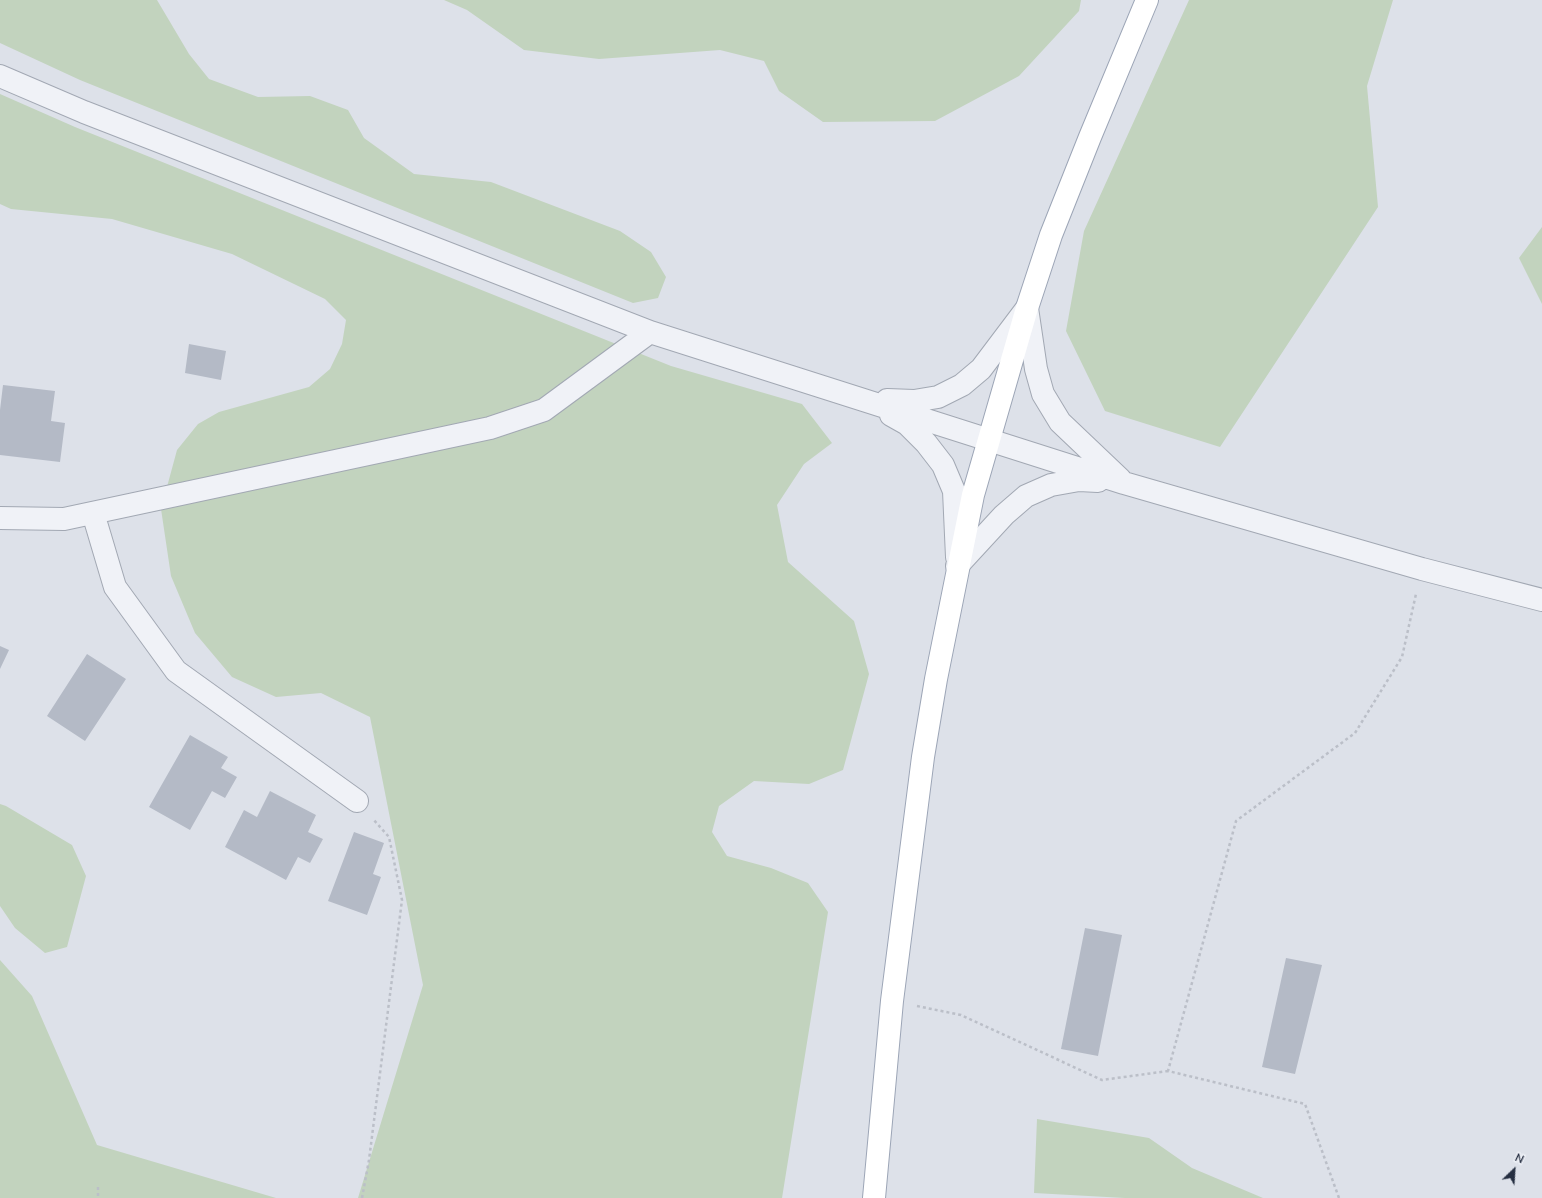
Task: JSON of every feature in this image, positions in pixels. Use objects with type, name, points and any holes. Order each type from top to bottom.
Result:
[{"type":"main road","points":[[874,1198],[892,1001],[923,757],[957,566],[973,495],[987,439],[1027,308],[1070,186],[1147,0]]},
{"type":"street","points":[[0,76],[84,112],[650,332],[1124,483],[1422,568],[1542,600]]},
{"type":"street","points":[[864,400],[914,401],[938,397],[962,385],[981,369],[1027,308]]},
{"type":"street","points":[[1027,308],[1036,369],[1043,394],[1060,422],[1124,483]]},
{"type":"street","points":[[0,518],[64,519],[490,428],[544,410],[650,332]]},
{"type":"street","points":[[864,400],[907,424],[926,443],[943,465],[954,491],[957,566]]},
{"type":"street","points":[[957,566],[1004,515],[1026,496],[1051,485],[1079,480],[1124,483]]},
{"type":"street","points":[[93,513],[115,587],[176,671],[357,802]]},
{"type":"path","points":[[1168,1071],[1236,821],[1355,733],[1402,657],[1422,568]]},
{"type":"path","points":[[357,802],[389,837],[402,900],[369,1160],[362,1198]]},
{"type":"path","points":[[892,1001],[961,1015],[1102,1080],[1168,1071],[1305,1104],[1339,1198]]},
{"type":"path","points":[[98,1187],[98,1198]]},
{"type":"green space","points":[[0,0],[157,0],[189,54],[209,79],[258,97],[310,96],[348,110],[364,138],[414,174],[491,182],[620,231],[651,252],[666,277],[658,298],[633,303],[80,80],[0,43]]},
{"type":"green space","points":[[444,0],[1081,0],[1079,11],[1019,76],[935,121],[823,122],[779,91],[764,61],[720,50],[599,59],[524,50],[467,10]]},
{"type":"green space","points":[[1189,0],[1393,0],[1367,86],[1378,207],[1220,447],[1105,411],[1066,331],[1084,231]]},
{"type":"green space","points":[[0,94],[75,127],[671,366],[802,404],[832,443],[804,464],[777,505],[788,562],[854,621],[869,674],[843,770],[809,784],[754,781],[719,806],[712,832],[727,856],[771,868],[808,883],[828,912],[782,1198],[358,1198],[423,985],[370,717],[321,693],[276,697],[232,677],[195,633],[171,576],[161,509],[177,450],[198,424],[219,412],[309,387],[330,369],[342,344],[346,320],[325,299],[232,254],[112,219],[11,209],[0,204]]},
{"type":"green space","points":[[1542,227],[1542,304],[1519,258]]},
{"type":"green space","points":[[0,804],[6,806],[72,845],[86,876],[67,947],[45,953],[15,928],[0,906]]},
{"type":"green space","points":[[0,960],[32,996],[97,1145],[276,1198],[0,1198]]},
{"type":"green space","points":[[1037,1119],[1149,1138],[1192,1168],[1263,1198],[1125,1198],[1034,1193]]},
{"type":"building","points":[[189,344],[226,351],[221,380],[185,373]]},
{"type":"building","points":[[3,385],[55,391],[51,421],[65,423],[60,462],[0,455],[0,410]]},
{"type":"building","points":[[0,646],[9,650],[0,669]]},
{"type":"building","points":[[87,654],[126,679],[85,741],[47,716]]},
{"type":"building","points":[[190,735],[228,757],[221,768],[237,777],[225,798],[212,791],[190,830],[149,807]]},
{"type":"building","points":[[270,791],[316,815],[308,832],[323,839],[310,863],[298,857],[286,880],[225,847],[244,810],[257,817]]},
{"type":"building","points":[[354,832],[384,843],[373,874],[381,877],[367,915],[328,901]]},
{"type":"building","points":[[1085,928],[1122,935],[1098,1056],[1061,1049]]},
{"type":"building","points":[[1286,958],[1322,965],[1295,1074],[1262,1067]]}]
